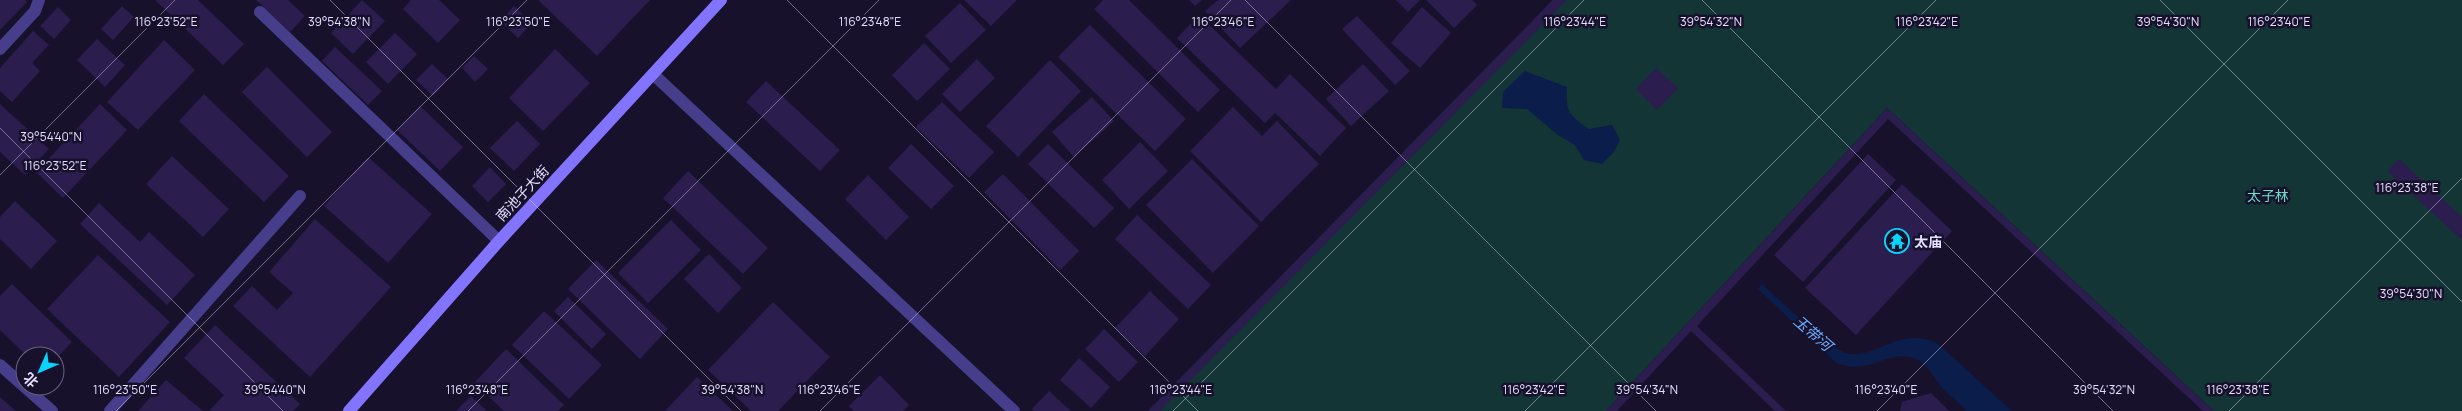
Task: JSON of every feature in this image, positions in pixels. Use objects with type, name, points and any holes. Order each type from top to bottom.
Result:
[{"type":"street","points":[[0,49],[34,10],[39,0]]},
{"type":"street","name":"南池子大街","points":[[349,411],[499,241],[721,0]]},
{"type":"street","points":[[260,12],[499,241]]},
{"type":"street","points":[[653,74],[1014,411]]},
{"type":"street","points":[[110,411],[300,196]]},
{"type":"street","points":[[0,365],[52,411]]},
{"type":"green space","name":"太子林","points":[[1553,0],[2462,0],[2462,411],[2214,411],[1887,108],[1606,411],[1148,411]]},
{"type":"water","points":[[1525,71],[1567,87],[1567,102],[1570,112],[1589,129],[1612,125],[1620,140],[1613,153],[1602,164],[1584,160],[1575,145],[1558,135],[1527,109],[1502,108],[1503,92]]},
{"type":"water","name":"玉带河","points":[[1762,284],[1827,342],[1846,353],[1866,353],[1899,340],[1912,338],[1924,339],[1938,344],[2012,411],[1967,411],[1943,389],[1926,366],[1916,359],[1906,356],[1858,367],[1835,362],[1758,289]]},
{"type":"building","points":[[0,0],[25,0],[27,2],[0,30]]},
{"type":"building","points":[[155,0],[198,0],[244,44],[223,65]]},
{"type":"building","points":[[256,0],[288,0],[305,16],[290,32]]},
{"type":"building","points":[[362,0],[385,21],[353,54],[331,33]]},
{"type":"building","points":[[411,0],[439,0],[460,20],[438,43],[403,9]]},
{"type":"building","points":[[538,0],[650,0],[597,56]]},
{"type":"building","points":[[964,0],[1017,0],[991,26]]},
{"type":"building","points":[[1103,0],[1129,0],[1220,90],[1198,112],[1094,9]]},
{"type":"building","points":[[1189,0],[1202,0],[1195,6]]},
{"type":"building","points":[[1218,0],[1291,0],[1240,48],[1205,11]]},
{"type":"building","points":[[1396,0],[1420,0],[1408,12]]},
{"type":"building","points":[[1426,0],[1472,0],[1477,5],[1454,28]]},
{"type":"building","points":[[1553,0],[1567,0],[1160,411],[1148,411]]},
{"type":"building","points":[[960,3],[986,30],[951,63],[925,36]]},
{"type":"building","points":[[122,6],[134,17],[113,40],[101,29]]},
{"type":"building","points":[[514,6],[532,23],[518,38],[500,21]]},
{"type":"building","points":[[58,7],[71,20],[54,39],[40,26]]},
{"type":"building","points":[[1422,7],[1451,33],[1420,68],[1391,43]]},
{"type":"building","points":[[1199,15],[1276,89],[1290,74],[1346,128],[1320,156],[1275,113],[1265,123],[1177,38]]},
{"type":"building","points":[[1357,16],[1410,71],[1395,85],[1342,29]]},
{"type":"building","points":[[1090,25],[1186,119],[1155,151],[1058,57]]},
{"type":"building","points":[[33,31],[49,45],[32,63],[40,71],[12,102],[0,91],[0,68]]},
{"type":"building","points":[[395,33],[417,54],[388,84],[366,62]]},
{"type":"building","points":[[97,39],[125,65],[105,87],[77,60]]},
{"type":"building","points":[[164,40],[195,70],[138,130],[107,102]]},
{"type":"building","points":[[924,43],[950,69],[917,101],[892,75]]},
{"type":"building","points":[[335,47],[382,91],[368,105],[322,61]]},
{"type":"building","points":[[555,49],[590,83],[543,131],[509,98]]},
{"type":"building","points":[[474,56],[488,69],[475,82],[462,68]]},
{"type":"building","points":[[977,59],[995,78],[960,112],[942,94]]},
{"type":"building","points":[[1050,60],[1081,91],[1018,157],[986,126]]},
{"type":"building","points":[[432,64],[448,79],[433,96],[416,80]]},
{"type":"building","points":[[1363,64],[1389,91],[1351,126],[1326,99]]},
{"type":"building","points":[[267,67],[332,132],[307,157],[242,92]]},
{"type":"building","points":[[1656,68],[1678,88],[1657,110],[1636,89]]},
{"type":"building","points":[[766,81],[840,150],[820,171],[746,102]]},
{"type":"building","points":[[204,94],[289,176],[264,202],[179,121]]},
{"type":"building","points":[[1092,97],[1114,121],[1074,157],[1052,132]]},
{"type":"building","points":[[942,102],[994,152],[969,178],[916,127]]},
{"type":"building","points":[[0,104],[49,149],[25,175],[0,152]]},
{"type":"building","points":[[100,104],[127,130],[63,198],[36,172]]},
{"type":"building","points":[[420,106],[463,147],[440,171],[397,130]]},
{"type":"building","points":[[1233,107],[1262,136],[1277,121],[1319,164],[1261,222],[1190,151]]},
{"type":"building","points":[[1887,108],[2214,411],[2203,411],[1888,119],[1697,326],[1786,411],[1775,411],[1691,331],[1617,411],[1606,411]]},
{"type":"building","points":[[517,121],[540,144],[514,171],[490,148]]},
{"type":"building","points":[[1140,142],[1168,171],[1129,209],[1102,180]]},
{"type":"building","points":[[911,144],[954,186],[931,209],[888,168]]},
{"type":"building","points":[[1048,144],[1114,208],[1094,228],[1028,164]]},
{"type":"building","points":[[1868,154],[1896,180],[1803,282],[1774,255]]},
{"type":"building","points":[[172,156],[229,209],[203,237],[146,184]]},
{"type":"building","points":[[368,157],[432,214],[388,263],[324,206]]},
{"type":"building","points":[[1192,159],[1259,226],[1213,273],[1146,205]]},
{"type":"building","points":[[2399,159],[2462,217],[2462,240],[2387,171]]},
{"type":"building","points":[[490,167],[506,184],[488,202],[472,186]]},
{"type":"building","points":[[688,171],[768,248],[743,274],[663,198]]},
{"type":"building","points":[[1003,174],[1079,251],[1060,270],[984,192]]},
{"type":"building","points":[[868,175],[909,217],[886,240],[845,199]]},
{"type":"building","points":[[1902,184],[1952,231],[1856,335],[1805,288]]},
{"type":"building","points":[[15,201],[57,241],[31,269],[0,239],[0,217]]},
{"type":"building","points":[[99,203],[140,242],[149,232],[195,275],[167,305],[80,224]]},
{"type":"building","points":[[1137,215],[1211,285],[1188,309],[1115,239]]},
{"type":"building","points":[[315,219],[391,287],[310,377],[233,306],[252,286],[277,310],[293,293],[269,272]]},
{"type":"building","points":[[671,220],[701,250],[648,303],[618,273]]},
{"type":"building","points":[[709,254],[742,288],[718,313],[684,279]]},
{"type":"building","points":[[98,255],[170,322],[119,377],[47,309]]},
{"type":"building","points":[[596,260],[668,329],[640,359],[568,289]]},
{"type":"building","points":[[12,284],[72,342],[65,349],[65,346],[17,346],[0,330],[0,296]]},
{"type":"building","points":[[1150,291],[1179,319],[1145,356],[1115,328]]},
{"type":"building","points":[[568,297],[606,334],[592,349],[554,311]]},
{"type":"building","points":[[773,302],[830,357],[778,411],[751,411],[708,370]]},
{"type":"building","points":[[544,311],[602,365],[569,399],[512,345]]},
{"type":"building","points":[[215,325],[300,404],[293,411],[209,411],[224,395],[184,358]]},
{"type":"building","points":[[1104,329],[1138,362],[1119,382],[1085,349]]},
{"type":"building","points":[[506,349],[564,405],[558,411],[504,411],[474,383]]},
{"type":"building","points":[[1079,358],[1110,387],[1091,408],[1060,380]]},
{"type":"building","points":[[880,375],[909,405],[903,411],[854,411],[849,406]]},
{"type":"building","points":[[697,377],[733,411],[665,411]]},
{"type":"building","points":[[166,380],[203,411],[138,411]]},
{"type":"building","points":[[1049,391],[1071,411],[1034,411],[1032,409]]},
{"type":"building","points":[[1931,393],[1949,411],[1900,411],[1902,402]]},
{"type":"building","points":[[471,396],[487,411],[456,411]]},
{"type":"building","points":[[0,397],[16,411],[0,411]]},
{"type":"place","name":"太庙","points":[[1897,241]]}]
